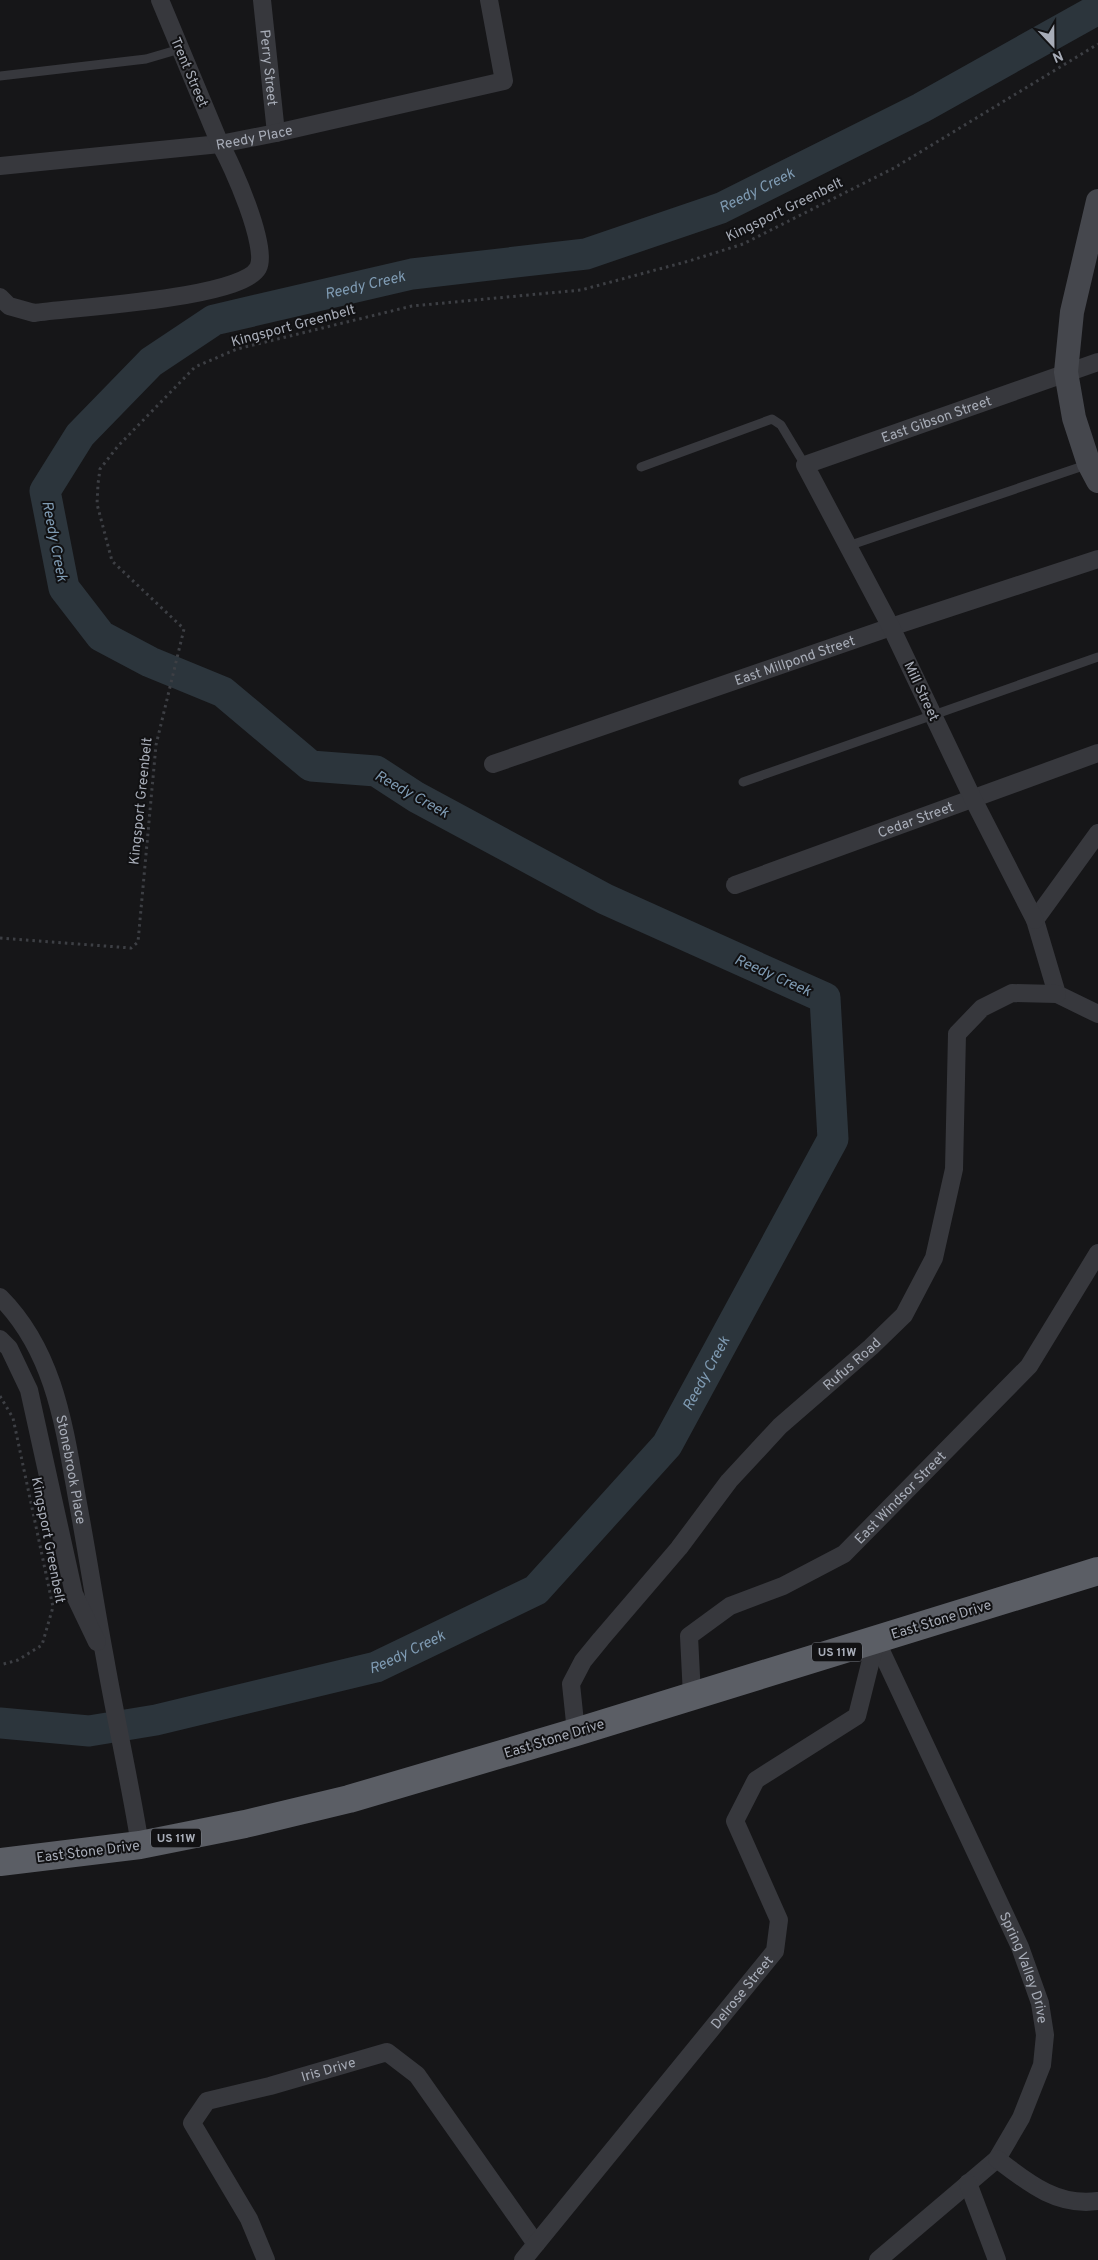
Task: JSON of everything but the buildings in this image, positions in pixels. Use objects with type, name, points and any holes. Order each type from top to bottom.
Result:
[{"type":"highway","name":"East Stone Drive","points":[[0,1862],[140,1845],[246,1824],[349,1799],[576,1732],[1098,1571]]},
{"type":"main road","points":[[1094,473],[1074,418],[1066,372],[1072,312],[1098,201]]},
{"type":"street","name":"Trent Street","points":[[0,297],[9,306],[34,313],[200,293],[233,285],[252,275],[258,268],[261,258],[257,235],[231,162],[220,144],[160,0]]},
{"type":"street","name":"Perry Street","points":[[262,0],[276,133]]},
{"type":"street","name":"Reedy Place","points":[[0,166],[220,144],[504,81],[489,0]]},
{"type":"street","name":"East Gibson Street","points":[[805,465],[1098,362]]},
{"type":"street","name":"Mill Street","points":[[805,465],[891,627],[973,800],[1034,920],[1058,994]]},
{"type":"street","name":"East Millpond Street","points":[[493,764],[891,627],[1098,559]]},
{"type":"street","name":"Cedar Street","points":[[735,885],[1098,753]]},
{"type":"street","points":[[1034,920],[1098,834]]},
{"type":"street","name":"Rufus Road","points":[[576,1732],[571,1684],[584,1661],[601,1639],[679,1548],[729,1481],[780,1426],[871,1347],[904,1315],[934,1258],[954,1169],[957,1034],[982,1008],[1012,994],[1058,994]]},
{"type":"street","points":[[1058,994],[1098,1014]]},
{"type":"street","name":"East Windsor Street","points":[[692,1696],[689,1636],[730,1606],[783,1586],[844,1554],[1029,1366],[1098,1253]]},
{"type":"street","name":"Stonebrook Place","points":[[0,1296],[12,1308],[36,1342],[62,1411],[140,1845]]},
{"type":"street","name":"Stonebrook Place","points":[[0,1339],[9,1348],[29,1390],[74,1594],[105,1658]]},
{"type":"street","name":"Spring Valley Drive","points":[[876,1640],[1020,1947],[1040,2002],[1044,2035],[1042,2065],[1021,2118],[997,2159],[878,2260]]},
{"type":"street","name":"Delrose Street","points":[[523,2260],[775,1951],[779,1920],[735,1821],[756,1780],[857,1716],[876,1640]]},
{"type":"street","name":"Iris Drive","points":[[266,2260],[249,2219],[192,2123],[208,2101],[270,2086],[387,2052],[417,2075],[536,2244]]},
{"type":"street","points":[[997,2159],[1047,2194],[1089,2202],[1098,2201]]},
{"type":"street","points":[[968,2184],[997,2260]]},
{"type":"lane","points":[[0,76],[146,59],[180,49]]},
{"type":"lane","points":[[641,467],[772,419],[781,425],[805,465]]},
{"type":"lane","points":[[848,546],[1094,473]]},
{"type":"lane","points":[[743,782],[1098,657]]},
{"type":"path","name":"Kingsport Greenbelt","points":[[0,938],[131,948],[138,942],[156,745],[184,629],[112,561],[98,504],[98,484],[100,469],[118,446],[195,367],[237,349],[412,306],[581,290],[689,261],[743,244],[894,168],[1098,44]]},
{"type":"path","name":"Kingsport Greenbelt","points":[[0,1396],[13,1418],[53,1607],[42,1645],[18,1660],[0,1665]]},
{"type":"waterway","name":"Reedy Creek","points":[[0,1723],[89,1731],[156,1720],[376,1667],[536,1590],[667,1445],[833,1139],[825,998],[605,899],[416,797],[376,771],[311,766],[223,692],[150,662],[101,636],[64,588],[45,491],[80,435],[151,362],[214,320],[412,274],[586,254],[721,208],[921,108],[1098,9]]}]
